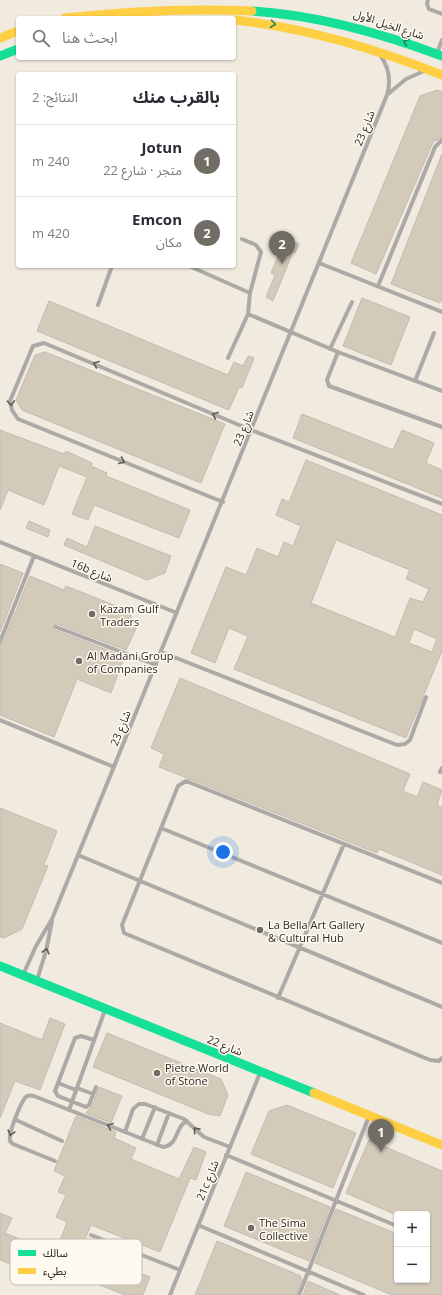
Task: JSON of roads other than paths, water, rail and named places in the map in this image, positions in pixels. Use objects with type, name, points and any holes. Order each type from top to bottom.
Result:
[{"type":"main road","name":"شارع الخيل الأول","points":[[75,16],[148,5],[200,3],[251,6],[302,13],[353,24],[440,55]]},
{"type":"main road","points":[[236,20],[300,28],[372,48],[442,75]]},
{"type":"main road","points":[[0,38],[16,33]]},
{"type":"main road","points":[[0,56],[16,50]]},
{"type":"main road","name":"شارع 22","points":[[0,966],[105,1010],[442,1145]]},
{"type":"lane","points":[[428,0],[427,4],[429,9],[442,14]]},
{"type":"lane","points":[[440,55],[442,40]]},
{"type":"lane","name":"شارع 23","points":[[22,975],[36,946],[52,919],[223,502],[387,95],[389,83],[388,70],[382,58],[372,48]]},
{"type":"lane","name":"شارع 23","points":[[387,95],[406,79],[431,70]]},
{"type":"lane","points":[[378,286],[435,147],[442,140]]},
{"type":"lane","points":[[228,358],[248,314],[250,293],[261,252],[256,244],[242,239]]},
{"type":"lane","points":[[320,263],[442,312]]},
{"type":"lane","points":[[98,305],[111,268]]},
{"type":"lane","points":[[194,268],[250,293]]},
{"type":"lane","points":[[330,349],[352,302]]},
{"type":"lane","points":[[248,314],[330,349],[442,391]]},
{"type":"lane","points":[[414,381],[434,333]]},
{"type":"lane","points":[[223,502],[18,419],[10,406],[11,395],[29,351],[36,344],[44,343],[251,430],[442,504]]},
{"type":"lane","points":[[338,352],[327,380],[330,386],[442,427]]},
{"type":"lane","name":"16b شارع","points":[[0,542],[177,614]]},
{"type":"lane","points":[[0,642],[34,556]]},
{"type":"lane","points":[[56,627],[156,664]]},
{"type":"lane","points":[[161,652],[397,745],[404,744],[410,740],[426,697]]},
{"type":"lane","points":[[0,720],[114,767]]},
{"type":"lane","points":[[440,772],[442,768]]},
{"type":"lane","points":[[442,883],[186,781],[178,786],[122,925],[124,933],[278,998],[430,1060],[439,1061],[442,1058]]},
{"type":"lane","points":[[161,828],[442,943]]},
{"type":"lane","points":[[278,998],[344,844]]},
{"type":"lane","points":[[78,856],[442,1006]]},
{"type":"lane","name":"شارع 23","points":[[36,981],[46,951],[52,919]]},
{"type":"lane","points":[[69,1110],[105,1010]]},
{"type":"lane","points":[[94,1040],[81,1036],[75,1038],[55,1089],[57,1095],[86,1107],[89,1105],[96,1087]]},
{"type":"lane","name":"21c شارع","points":[[170,1295],[260,1072]]},
{"type":"lane","points":[[58,1083],[93,1094]]},
{"type":"lane","points":[[55,1161],[11,1143],[9,1135],[24,1099],[31,1095],[165,1147],[172,1144],[182,1124],[187,1121]]},
{"type":"lane","points":[[124,1132],[137,1105],[145,1104],[187,1121],[204,1137],[230,1146]]},
{"type":"lane","points":[[142,1139],[155,1108]]},
{"type":"lane","points":[[157,1145],[169,1113]]},
{"type":"lane","points":[[299,1295],[369,1116]]},
{"type":"lane","points":[[16,1120],[62,1141]]},
{"type":"lane","points":[[226,1155],[394,1225]]},
{"type":"lane","points":[[198,1225],[364,1295]]},
{"type":"lane","points":[[91,1234],[103,1239]]},
{"type":"lane","points":[[142,1255],[180,1270]]},
{"type":"place","name":"Emcon","points":[[282,264]]},
{"type":"place","name":"Kazam Gulf Traders","points":[[92,614]]},
{"type":"place","name":"Al Madani Group of Companies","points":[[79,661]]},
{"type":"place","name":"La Bella Art Gallery & Cultural Hub","points":[[260,930]]},
{"type":"place","name":"Pietre World of Stone","points":[[157,1073]]},
{"type":"place","name":"Jotun","points":[[381,1152]]},
{"type":"place","name":"The Sima Collective","points":[[251,1228]]}]
